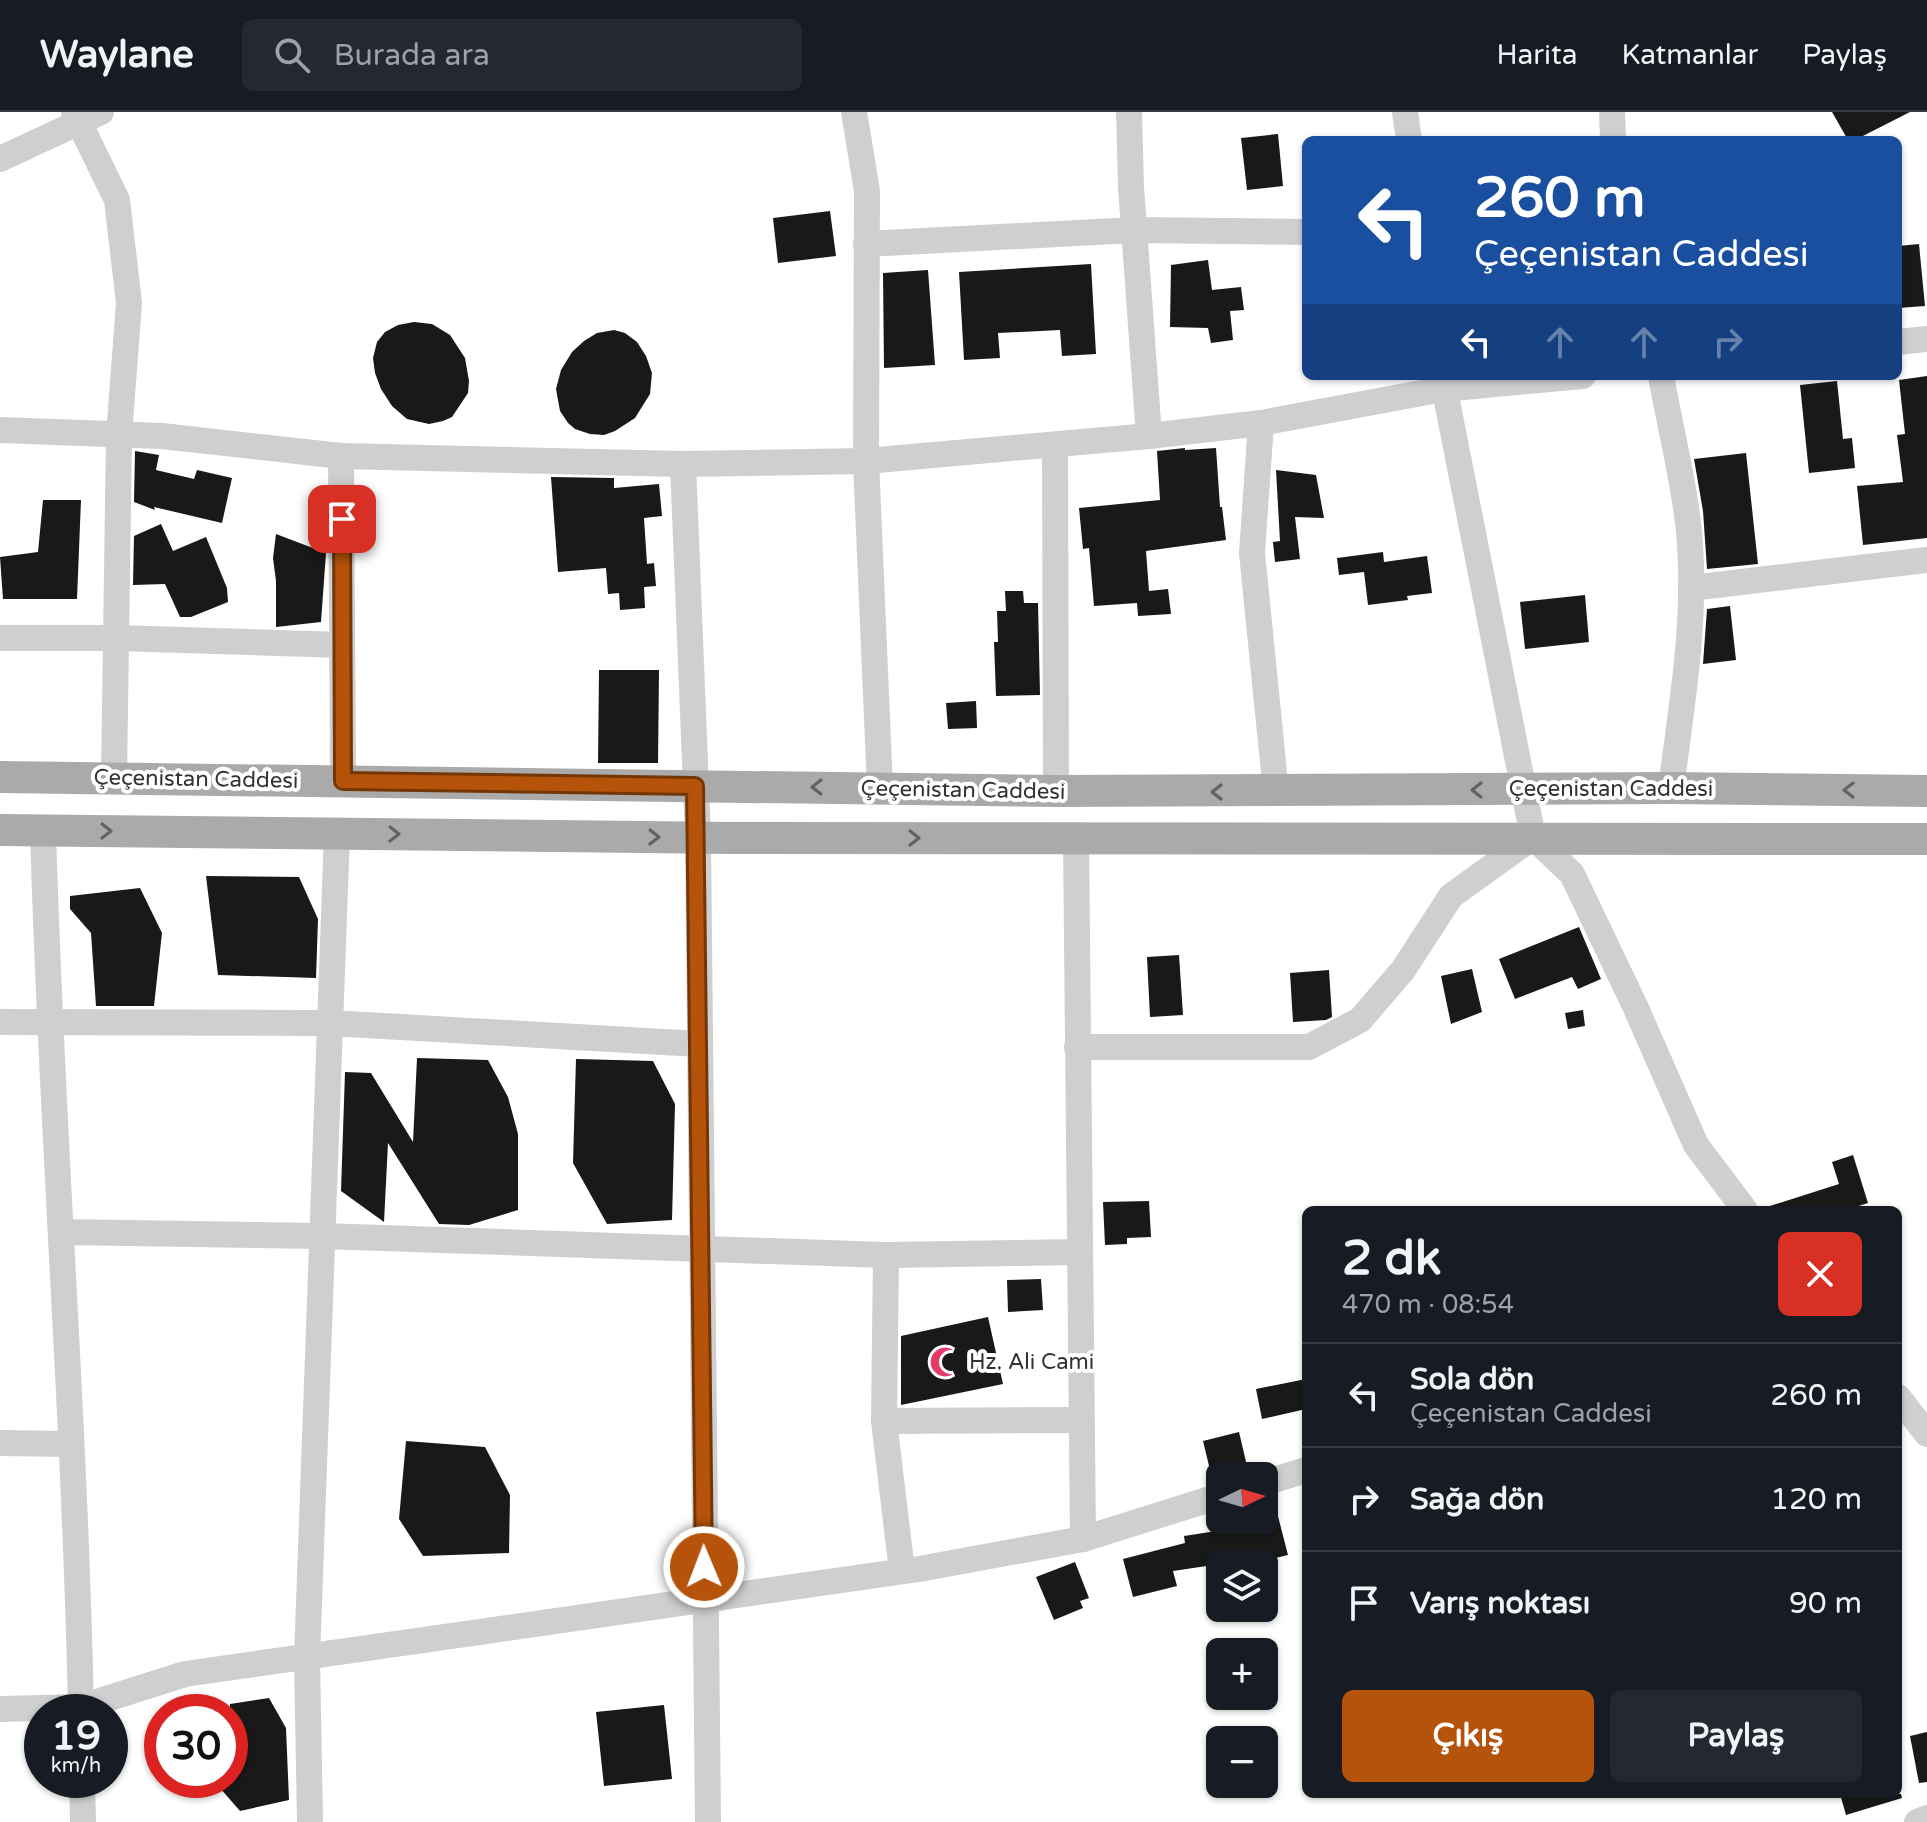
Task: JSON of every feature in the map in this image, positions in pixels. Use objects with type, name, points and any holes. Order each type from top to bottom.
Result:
[{"type":"main road","name":"Çeçenistan Caddesi","points":[[0,777],[1056,791],[1671,788],[1927,791]]},
{"type":"main road","points":[[0,830],[698,837],[1927,839]]},
{"type":"street","points":[[854,112],[867,191],[866,461],[880,788]]},
{"type":"street","points":[[1129,112],[1149,436]]},
{"type":"street","points":[[1405,112],[1408,136]]},
{"type":"street","points":[[1612,112],[1613,136]]},
{"type":"street","points":[[0,159],[85,116],[117,200],[129,303],[119,435],[114,778]]},
{"type":"street","points":[[866,244],[1134,230],[1302,232]]},
{"type":"street","points":[[1902,342],[1927,339]]},
{"type":"street","points":[[0,430],[162,436],[341,456],[683,464],[866,461],[1261,423],[1442,382],[1488,380]]},
{"type":"street","points":[[1662,380],[1689,531],[1691,588],[1691,634],[1671,788]]},
{"type":"street","points":[[1442,382],[1533,837],[1572,874],[1696,1145],[1742,1206]]},
{"type":"street","points":[[1261,423],[1252,553],[1276,792]]},
{"type":"street","points":[[1055,445],[1056,791]]},
{"type":"street","points":[[341,456],[343,781]]},
{"type":"street","points":[[683,464],[698,837],[708,1822]]},
{"type":"street","points":[[1691,588],[1927,560]]},
{"type":"street","points":[[0,638],[342,645]]},
{"type":"street","points":[[43,830],[48,1022],[61,1232],[80,1694]]},
{"type":"street","points":[[310,1822],[307,1658],[337,833]]},
{"type":"street","points":[[1077,1047],[1309,1047],[1360,1020],[1403,970],[1451,896],[1533,837]]},
{"type":"street","points":[[1076,838],[1083,1539]]},
{"type":"street","points":[[0,1022],[330,1023],[699,1044]]},
{"type":"street","points":[[61,1232],[322,1236],[886,1255],[1080,1252]]},
{"type":"street","points":[[886,1255],[884,1421],[902,1571]]},
{"type":"street","points":[[1902,1402],[1927,1434]]},
{"type":"street","points":[[884,1421],[1081,1420]]},
{"type":"street","points":[[0,1443],[71,1444]]},
{"type":"street","points":[[1278,1479],[1302,1471]]},
{"type":"street","points":[[126,1694],[185,1674],[902,1571],[1083,1539],[1206,1500]]},
{"type":"street","points":[[0,1709],[24,1709]]},
{"type":"street","points":[[82,1798],[83,1822]]},
{"type":"street","points":[[1917,1822],[1927,1818]]},
{"type":"building","points":[[1832,112],[1910,112],[1863,136],[1846,136]]},
{"type":"building","points":[[1278,134],[1283,186],[1247,190],[1241,138]]},
{"type":"building","points":[[830,211],[836,256],[778,263],[773,218]]},
{"type":"building","points":[[1919,244],[1925,306],[1902,308],[1902,246]]},
{"type":"building","points":[[1208,260],[1212,290],[1241,287],[1244,310],[1230,311],[1233,340],[1211,343],[1208,328],[1170,327],[1171,265]]},
{"type":"building","points":[[1091,264],[1096,354],[1062,356],[1060,330],[998,333],[1000,358],[964,360],[959,272]]},
{"type":"building","points":[[928,270],[935,365],[884,368],[883,273]]},
{"type":"building","points":[[414,322],[432,324],[450,335],[465,358],[468,393],[452,417],[443,421],[429,424],[407,419],[392,406],[375,373],[373,358],[377,342],[385,332]]},
{"type":"building","points":[[614,330],[625,333],[637,342],[646,356],[652,373],[650,394],[635,418],[604,435],[590,434],[568,423],[560,411],[556,389],[561,370],[572,352],[597,333]]},
{"type":"building","points":[[1927,376],[1927,538],[1863,545],[1857,486],[1903,482],[1897,435],[1905,434],[1899,380]]},
{"type":"building","points":[[1837,381],[1843,439],[1852,438],[1855,468],[1809,473],[1800,385]]},
{"type":"building","points":[[1216,448],[1226,540],[1146,551],[1149,591],[1168,589],[1171,614],[1138,616],[1137,603],[1094,606],[1089,548],[1083,549],[1079,508],[1160,500],[1157,451]]},
{"type":"building","points":[[135,451],[159,455],[156,470],[194,479],[197,470],[232,478],[222,523],[154,507],[155,510],[134,502]]},
{"type":"building","points":[[1746,453],[1758,564],[1707,569],[1703,511],[1694,459]]},
{"type":"building","points":[[1276,470],[1316,475],[1324,518],[1295,517],[1300,559],[1275,562],[1273,542],[1280,541]]},
{"type":"building","points":[[551,477],[614,478],[614,488],[659,484],[662,516],[644,518],[647,564],[654,563],[656,586],[644,587],[645,608],[620,610],[619,593],[608,594],[606,568],[558,572]]},
{"type":"building","points":[[43,500],[81,500],[77,599],[3,599],[0,557],[38,552]]},
{"type":"building","points":[[161,524],[173,551],[206,537],[227,588],[228,602],[191,617],[180,617],[165,584],[133,585],[134,536]]},
{"type":"building","points":[[276,534],[326,553],[321,622],[276,627],[273,558]]},
{"type":"building","points":[[1383,552],[1384,562],[1427,556],[1432,593],[1407,596],[1408,600],[1368,605],[1364,572],[1339,575],[1337,558]]},
{"type":"building","points":[[1005,591],[1023,591],[1024,603],[1038,603],[1040,695],[996,696],[994,642],[998,642],[997,611],[1006,611]]},
{"type":"building","points":[[1585,595],[1589,642],[1525,649],[1520,602]]},
{"type":"building","points":[[1730,606],[1736,660],[1703,664],[1707,609]]},
{"type":"building","points":[[599,670],[659,670],[658,763],[598,763]]},
{"type":"building","points":[[976,701],[977,728],[948,729],[946,703]]},
{"type":"building","points":[[206,876],[299,877],[318,919],[316,978],[218,975]]},
{"type":"building","points":[[140,888],[162,933],[154,1006],[96,1006],[91,933],[70,909],[70,896]]},
{"type":"building","points":[[1579,927],[1601,979],[1578,989],[1572,977],[1515,999],[1499,959]]},
{"type":"building","points":[[1179,955],[1183,1015],[1150,1017],[1147,957]]},
{"type":"building","points":[[1472,969],[1482,1012],[1451,1024],[1441,976]]},
{"type":"building","points":[[1329,970],[1332,1017],[1293,1022],[1290,973]]},
{"type":"building","points":[[1583,1010],[1585,1026],[1568,1029],[1565,1013]]},
{"type":"building","points":[[417,1058],[488,1060],[508,1097],[518,1134],[518,1210],[469,1225],[439,1224],[388,1143],[384,1222],[341,1191],[345,1072],[371,1073],[413,1142]]},
{"type":"building","points":[[576,1059],[653,1061],[675,1104],[672,1220],[607,1224],[573,1163]]},
{"type":"building","points":[[1853,1155],[1868,1203],[1859,1206],[1770,1206],[1839,1184],[1832,1162]]},
{"type":"building","points":[[1149,1201],[1151,1237],[1127,1238],[1127,1244],[1105,1245],[1103,1202]]},
{"type":"building","points":[[1041,1279],[1043,1310],[1008,1312],[1007,1280]]},
{"type":"building","name":"Hz. Ali Cami","points":[[988,1317],[1003,1384],[901,1405],[901,1336]]},
{"type":"building","points":[[1302,1380],[1302,1410],[1262,1419],[1256,1389]]},
{"type":"building","points":[[1239,1432],[1246,1462],[1208,1462],[1203,1441]]},
{"type":"building","points":[[406,1441],[485,1447],[510,1495],[509,1553],[423,1556],[399,1519]]},
{"type":"building","points":[[1278,1516],[1288,1555],[1278,1557],[1278,1550],[1206,1550],[1206,1566],[1173,1571],[1177,1586],[1133,1597],[1123,1559],[1185,1543],[1184,1536],[1206,1533],[1278,1534]]},
{"type":"building","points":[[1075,1562],[1089,1598],[1080,1601],[1083,1608],[1054,1620],[1036,1577]]},
{"type":"building","points":[[269,1698],[286,1728],[289,1800],[240,1811],[229,1798],[248,1798],[248,1701]]},
{"type":"building","points":[[664,1705],[672,1779],[604,1786],[596,1712]]},
{"type":"building","points":[[1927,1732],[1927,1782],[1919,1783],[1910,1736]]},
{"type":"building","points":[[1841,1798],[1902,1798],[1846,1815]]},
{"type":"place","name":"Hz. Ali Cami","points":[[945,1362]]},
{"type":"route","points":[[342,519],[343,781],[695,786],[698,837],[704,1567]]}]
